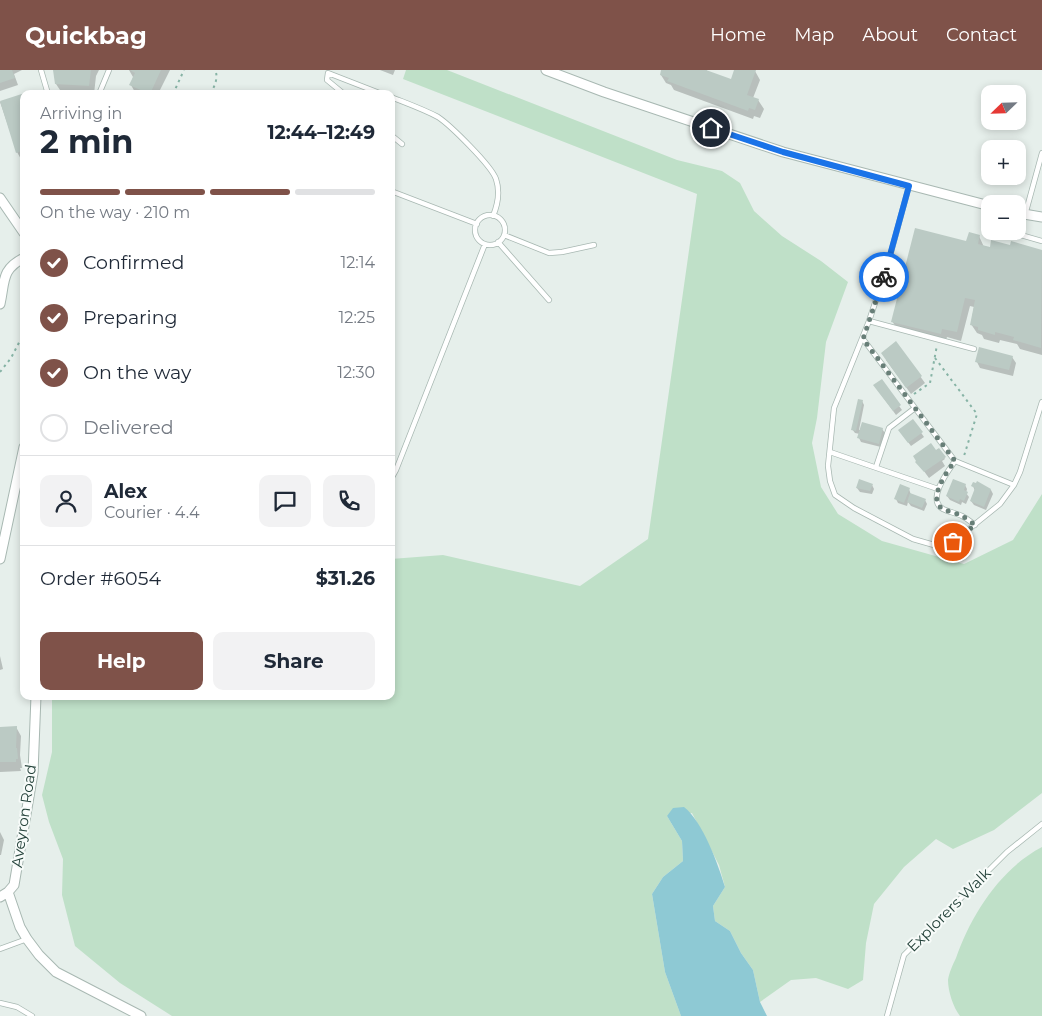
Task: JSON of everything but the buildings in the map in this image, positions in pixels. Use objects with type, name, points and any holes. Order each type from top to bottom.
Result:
[{"type":"street","points":[[546,70],[613,95],[783,152],[981,204]]},
{"type":"street","points":[[0,198],[20,227]]},
{"type":"street","points":[[1026,215],[1042,217]]},
{"type":"street","points":[[0,304],[9,267],[20,260]]},
{"type":"street","points":[[0,559],[20,466]]},
{"type":"street","name":"Aveyron Road","points":[[36,700],[33,773],[14,884],[4,894],[27,939],[39,955],[56,972],[141,1016]]},
{"type":"lane","points":[[41,70],[47,90]]},
{"type":"lane","points":[[100,90],[110,70]]},
{"type":"lane","points":[[339,90],[327,80],[328,73],[372,90]]},
{"type":"lane","points":[[395,100],[438,118],[483,161],[496,177],[498,194],[493,216]]},
{"type":"lane","points":[[395,138],[402,144]]},
{"type":"lane","points":[[1026,199],[1042,153]]},
{"type":"lane","points":[[909,186],[887,267],[863,339],[834,408],[828,466],[830,481],[835,495],[854,508],[913,539],[934,545],[953,542],[1000,504],[1014,485],[1020,472],[1042,402]]},
{"type":"lane","points":[[395,193],[477,224]]},
{"type":"lane","points":[[493,216],[501,221],[504,235],[494,245],[480,242],[476,234],[477,224],[483,217],[493,216]]},
{"type":"lane","points":[[504,235],[550,253],[594,245]]},
{"type":"lane","points":[[1026,236],[1042,241]]},
{"type":"lane","points":[[498,242],[549,300]]},
{"type":"lane","points":[[395,472],[485,244]]},
{"type":"lane","points":[[869,321],[974,350]]},
{"type":"lane","points":[[863,339],[955,461],[1014,485]]},
{"type":"lane","points":[[876,468],[889,428],[915,408]]},
{"type":"lane","points":[[830,452],[938,489]]},
{"type":"lane","points":[[955,461],[947,471],[938,489],[937,500],[942,509],[962,516],[975,525]]},
{"type":"lane","name":"Explorers Walk","points":[[887,1016],[904,956],[1007,852],[1042,824]]},
{"type":"lane","points":[[0,949],[27,939]]},
{"type":"lane","points":[[0,1003],[17,1007],[32,1016]]},
{"type":"path","points":[[175,90],[184,70]]},
{"type":"path","points":[[213,90],[217,74],[215,70]]},
{"type":"path","points":[[0,372],[11,358],[20,341]]},
{"type":"path","points":[[908,398],[930,383],[938,341]]},
{"type":"path","points":[[935,358],[977,414],[964,457],[955,461]]},
{"type":"green space","points":[[406,70],[447,70],[677,160],[722,171],[740,183],[754,211],[782,236],[821,261],[848,282],[826,342],[817,418],[812,443],[821,487],[838,514],[882,541],[964,564],[1013,540],[1042,494],[1042,793],[994,830],[953,849],[936,839],[904,867],[874,904],[866,943],[863,980],[848,989],[816,978],[791,980],[760,1002],[753,970],[741,953],[730,931],[715,921],[713,906],[725,887],[719,865],[692,813],[667,816],[682,841],[683,861],[663,877],[652,894],[665,972],[681,1016],[172,1016],[120,983],[75,946],[62,895],[63,859],[49,822],[42,795],[52,752],[52,700],[395,700],[395,559],[443,555],[580,586],[648,539],[697,194],[403,79]]},
{"type":"green space","points":[[1042,847],[1042,1016],[960,1016],[951,999],[948,980],[962,942],[979,910],[1000,880],[1027,856]]},
{"type":"water","points":[[684,807],[691,814],[703,833],[714,856],[725,887],[713,906],[715,921],[730,931],[741,953],[753,970],[760,1002],[767,1016],[681,1016],[665,972],[652,894],[663,877],[683,861],[682,841],[667,816],[673,808]]},
{"type":"way so far","points":[[884,277],[863,339],[955,461],[947,471],[938,489],[937,500],[942,509],[962,516],[975,525],[953,542]]},
{"type":"route","points":[[711,128],[783,152],[909,186],[884,277]]}]
